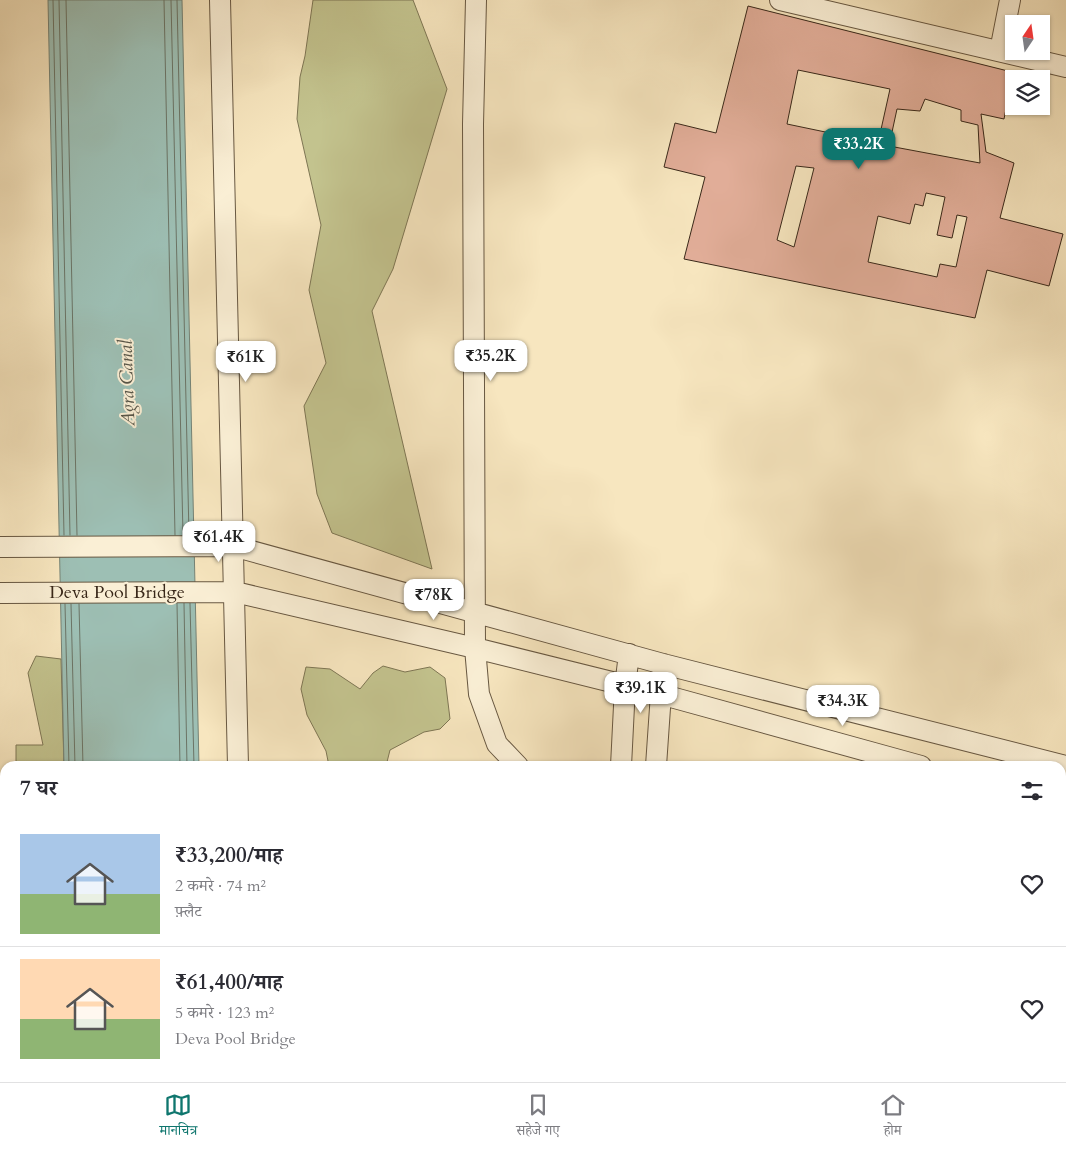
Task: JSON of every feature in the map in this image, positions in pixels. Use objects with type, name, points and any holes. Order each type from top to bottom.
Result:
[{"type":"street","points":[[220,0],[238,761]]},
{"type":"street","points":[[476,0],[473,124],[475,648],[479,694],[497,744],[513,761]]},
{"type":"street","points":[[780,0],[1066,67]]},
{"type":"street","points":[[1000,51],[1010,0]]},
{"type":"street","points":[[0,547],[233,546],[663,664],[1046,761]]},
{"type":"street","name":"Deva Pool Bridge","points":[[0,593],[235,592],[475,648],[660,694],[904,761]]},
{"type":"street","points":[[621,761],[625,686],[629,654]]},
{"type":"street","points":[[656,761],[663,664]]},
{"type":"green space","points":[[313,0],[413,0],[447,89],[393,269],[372,311],[432,569],[332,533],[317,494],[304,406],[326,363],[309,290],[321,225],[297,119],[300,77]]},
{"type":"green space","points":[[36,656],[61,659],[64,761],[16,761],[16,745],[43,745],[28,673]]},
{"type":"green space","points":[[383,666],[405,672],[430,667],[445,678],[450,719],[440,729],[424,732],[390,750],[387,761],[328,761],[326,751],[307,715],[301,689],[306,667],[330,669],[360,689],[373,673]]},
{"type":"water","name":"Agra Canal","points":[[48,0],[182,0],[199,761],[64,761]]},
{"type":"building","points":[[748,6],[1005,70],[1004,119],[981,114],[986,152],[1014,163],[1000,218],[1063,234],[1049,286],[987,270],[975,318],[684,259],[705,177],[664,167],[675,123],[716,133]],"holes":[[[798,70],[890,89],[878,143],[787,124]],[[925,99],[961,110],[961,121],[978,125],[980,163],[889,146],[897,109],[920,111]],[[796,166],[814,168],[794,247],[777,240]],[[926,193],[945,197],[937,235],[952,238],[957,215],[967,217],[956,267],[940,264],[937,277],[868,262],[878,216],[910,224],[915,204],[923,206]]]}]
